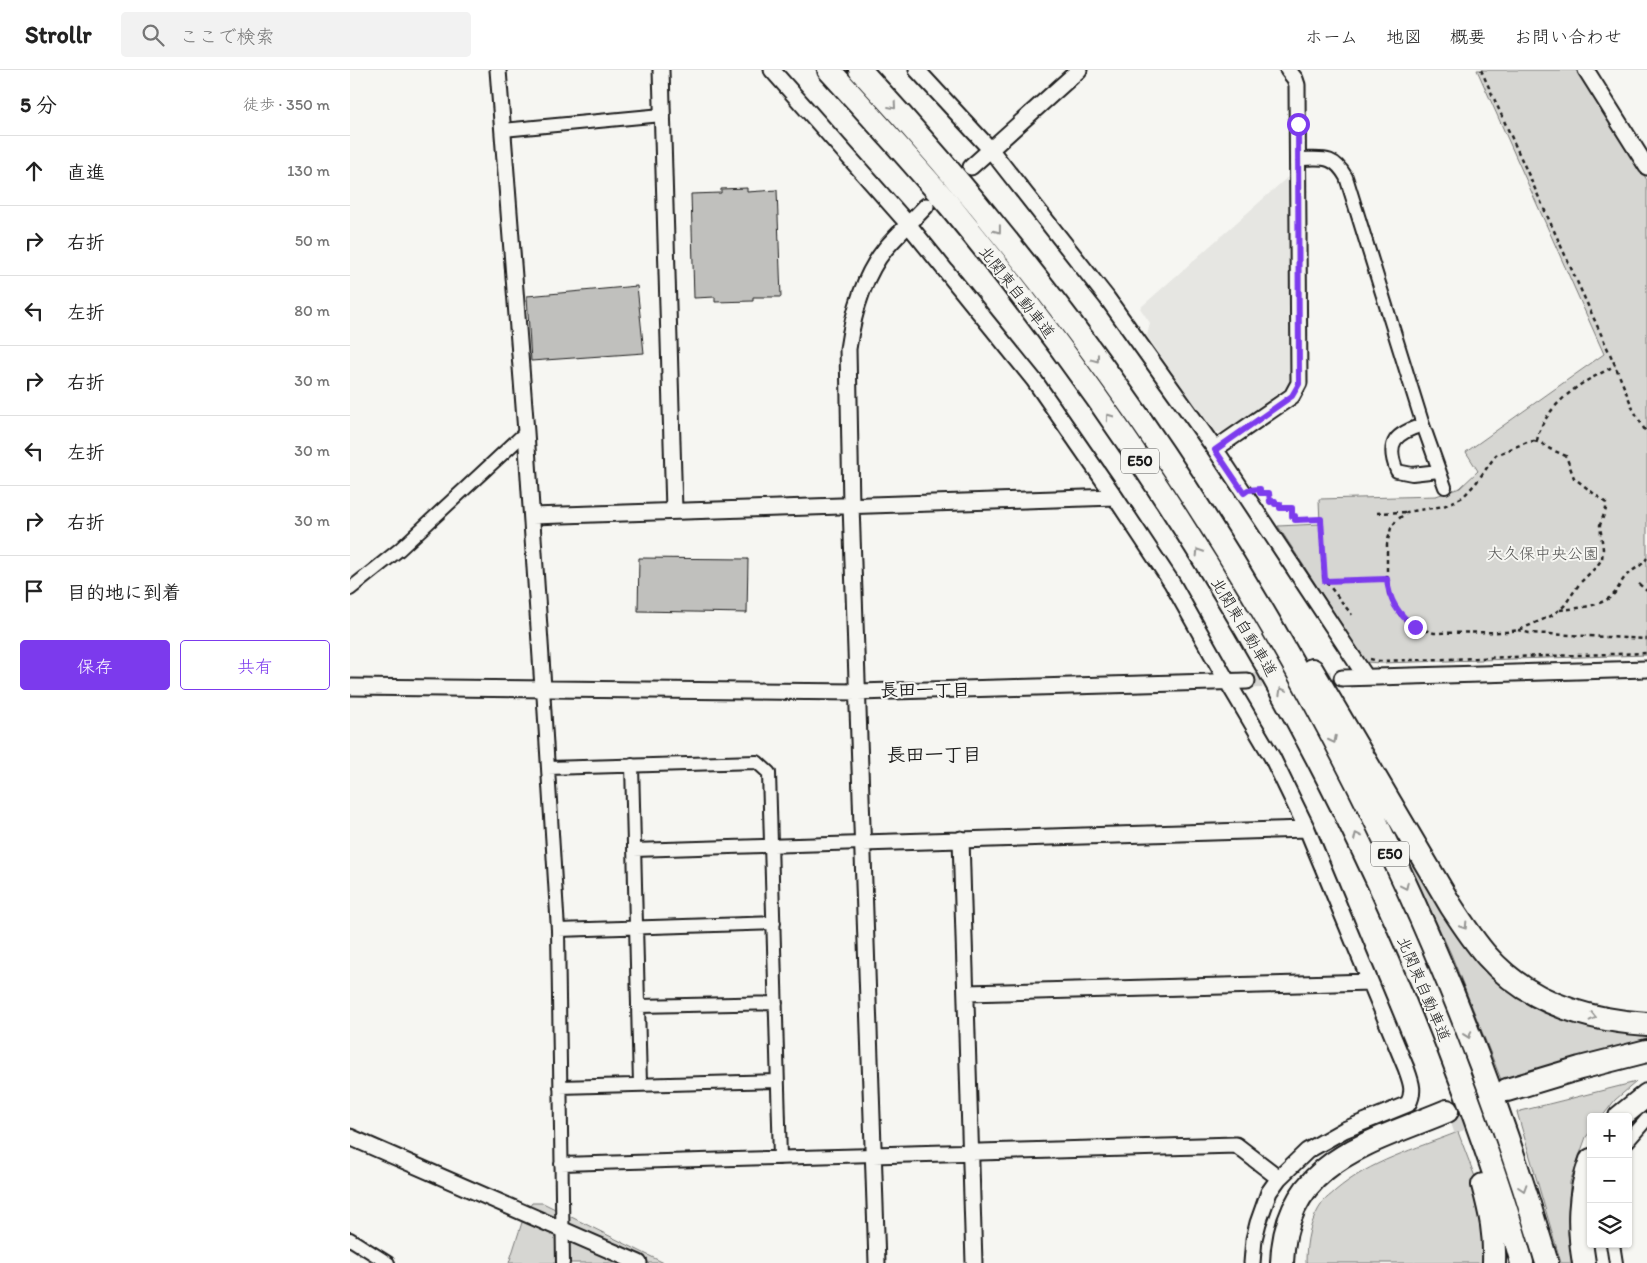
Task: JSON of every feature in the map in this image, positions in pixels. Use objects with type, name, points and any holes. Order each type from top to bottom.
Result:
[{"type":"highway","name":"北関東自動車道","points":[[829,70],[949,206],[1029,306],[1155,482],[1227,596],[1280,688],[1346,811],[1385,896],[1443,1032],[1486,1150],[1522,1263]]},
{"type":"highway","name":"北関東自動車道","points":[[860,70],[972,196],[1116,386],[1175,472],[1247,585],[1303,682],[1368,807],[1405,886],[1467,1032],[1508,1143],[1547,1263]]},
{"type":"highway","points":[[1175,472],[1262,589],[1318,678],[1451,906],[1488,957],[1507,976],[1548,1002],[1572,1012],[1602,1019],[1647,1024]]},
{"type":"highway","points":[[1385,896],[1402,964],[1432,1034],[1474,1152],[1491,1212],[1495,1239],[1494,1263]]},
{"type":"highway","points":[[1647,1051],[1580,1068],[1510,1096],[1647,1064]]},
{"type":"highway","points":[[1625,1113],[1647,1096]]},
{"type":"highway","points":[[1282,1263],[1282,1245],[1286,1225],[1294,1205],[1320,1172],[1336,1160],[1358,1149],[1449,1117],[1369,1157],[1346,1170],[1327,1184],[1314,1198],[1302,1219],[1297,1236],[1295,1263]]},
{"type":"highway","points":[[1584,1263],[1579,1220],[1581,1197],[1587,1171]]},
{"type":"street","points":[[498,70],[532,516],[558,930],[564,1263]]},
{"type":"street","points":[[661,70],[674,510]]},
{"type":"street","points":[[772,70],[908,224],[1034,380],[1172,583],[1272,757],[1307,829],[1406,1068],[1412,1086],[1412,1096],[1408,1104],[1344,1130],[1307,1151],[1279,1178],[1269,1192],[1258,1223],[1254,1239],[1252,1263]]},
{"type":"street","points":[[918,70],[990,150],[1107,298],[1215,450],[1366,677]]},
{"type":"street","points":[[971,167],[1079,70]]},
{"type":"street","points":[[1586,70],[1647,167]]},
{"type":"street","points":[[1215,450],[1292,396],[1299,384],[1296,73]]},
{"type":"street","points":[[503,130],[662,116]]},
{"type":"street","points":[[1298,160],[1330,160],[1340,166],[1346,177],[1423,425],[1445,487]]},
{"type":"street","points":[[877,1263],[848,349],[858,302],[869,276],[885,250],[926,206]]},
{"type":"street","points":[[1423,425],[1398,436],[1391,446],[1392,460],[1397,471],[1412,474],[1439,471]]},
{"type":"street","points":[[350,589],[400,549],[526,432]]},
{"type":"street","points":[[532,516],[1115,497]]},
{"type":"street","points":[[1342,678],[1647,670]]},
{"type":"street","points":[[350,687],[858,692],[1247,681]]},
{"type":"street","points":[[548,768],[757,762],[769,772],[780,1158]]},
{"type":"street","points":[[632,765],[640,1084]]},
{"type":"street","points":[[634,850],[1307,829]]},
{"type":"street","points":[[961,839],[974,1263]]},
{"type":"street","points":[[558,930],[774,923]]},
{"type":"street","points":[[967,993],[1370,982]]},
{"type":"street","points":[[638,1006],[776,1003]]},
{"type":"street","points":[[560,1087],[778,1081]]},
{"type":"street","points":[[1632,1136],[1647,1119]]},
{"type":"street","points":[[350,1137],[639,1263]]},
{"type":"street","points":[[561,1164],[1236,1145],[1279,1178]]},
{"type":"street","points":[[350,1239],[388,1263]]},
{"type":"street","points":[[1613,1248],[1616,1263]]},
{"type":"path","points":[[1481,70],[1633,409],[1647,434]]},
{"type":"path","points":[[1537,441],[1538,433],[1543,423],[1557,404],[1585,382],[1615,366]]},
{"type":"path","points":[[1377,513],[1407,512],[1444,506],[1463,497],[1476,484],[1496,456],[1528,442],[1537,441],[1550,450],[1566,456],[1574,478],[1606,502],[1606,509],[1600,525],[1603,549],[1602,558],[1597,566],[1580,583],[1564,606],[1536,623],[1506,632],[1434,633],[1424,631],[1415,627],[1401,616],[1389,595],[1387,579],[1389,535],[1396,521],[1407,512]]},
{"type":"path","points":[[1244,493],[1248,490],[1260,489],[1260,493],[1269,493],[1270,502],[1275,501],[1275,504],[1280,504],[1280,508],[1292,508],[1292,516],[1295,516],[1295,520],[1321,519],[1325,581],[1352,614]]},
{"type":"path","points":[[1558,610],[1582,608],[1613,595],[1626,575],[1643,565],[1647,558]]},
{"type":"path","points":[[1325,581],[1387,579]]},
{"type":"path","points":[[1640,584],[1647,591]]},
{"type":"path","points":[[1516,630],[1647,639]]},
{"type":"path","points":[[1367,654],[1369,659],[1379,661],[1647,653]]},
{"type":"shaded area","points":[[1290,175],[1292,379],[1288,386],[1225,432],[1214,432],[1147,336],[1150,323],[1140,308]]},
{"type":"green space","name":"大久保中央公園","points":[[1477,70],[1578,70],[1647,180],[1647,655],[1366,662],[1278,526],[1320,524],[1319,499],[1436,496],[1460,488],[1478,471],[1466,452],[1604,354]]},
{"type":"green space","points":[[1390,823],[1497,978],[1647,1032],[1647,1038],[1502,1082],[1451,954]]},
{"type":"green space","points":[[1636,1082],[1615,1100],[1605,1113],[1587,1113],[1587,1136],[1570,1182],[1568,1234],[1573,1263],[1561,1263],[1517,1112]]},
{"type":"green space","points":[[1458,1132],[1480,1190],[1486,1263],[1306,1263],[1308,1239],[1312,1223],[1327,1198],[1349,1181],[1378,1164]]},
{"type":"green space","points":[[532,1203],[543,1203],[664,1263],[509,1263],[525,1213]]},
{"type":"building","points":[[747,188],[747,192],[777,190],[781,297],[753,297],[753,301],[715,302],[715,297],[694,298],[691,194],[721,193],[721,189]]},
{"type":"building","points":[[637,286],[644,353],[531,361],[527,296]]},
{"type":"building","points":[[639,558],[748,559],[747,613],[638,611]]},
{"type":"tunnel","points":[[1247,681],[1342,678]]},
{"type":"tunnel","points":[[1451,1123],[1512,1102]]},
{"type":"district","name":"長田一丁目","points":[[925,690]]},
{"type":"district","name":"長田一丁目","points":[[934,754]]},
{"type":"route","points":[[1298,124],[1299,384],[1292,396],[1215,450],[1244,493],[1248,490],[1260,489],[1260,493],[1269,493],[1270,502],[1275,501],[1275,504],[1280,504],[1280,508],[1292,508],[1292,516],[1295,516],[1295,520],[1321,519],[1325,581],[1387,579],[1392,602],[1401,616],[1415,627]]}]
